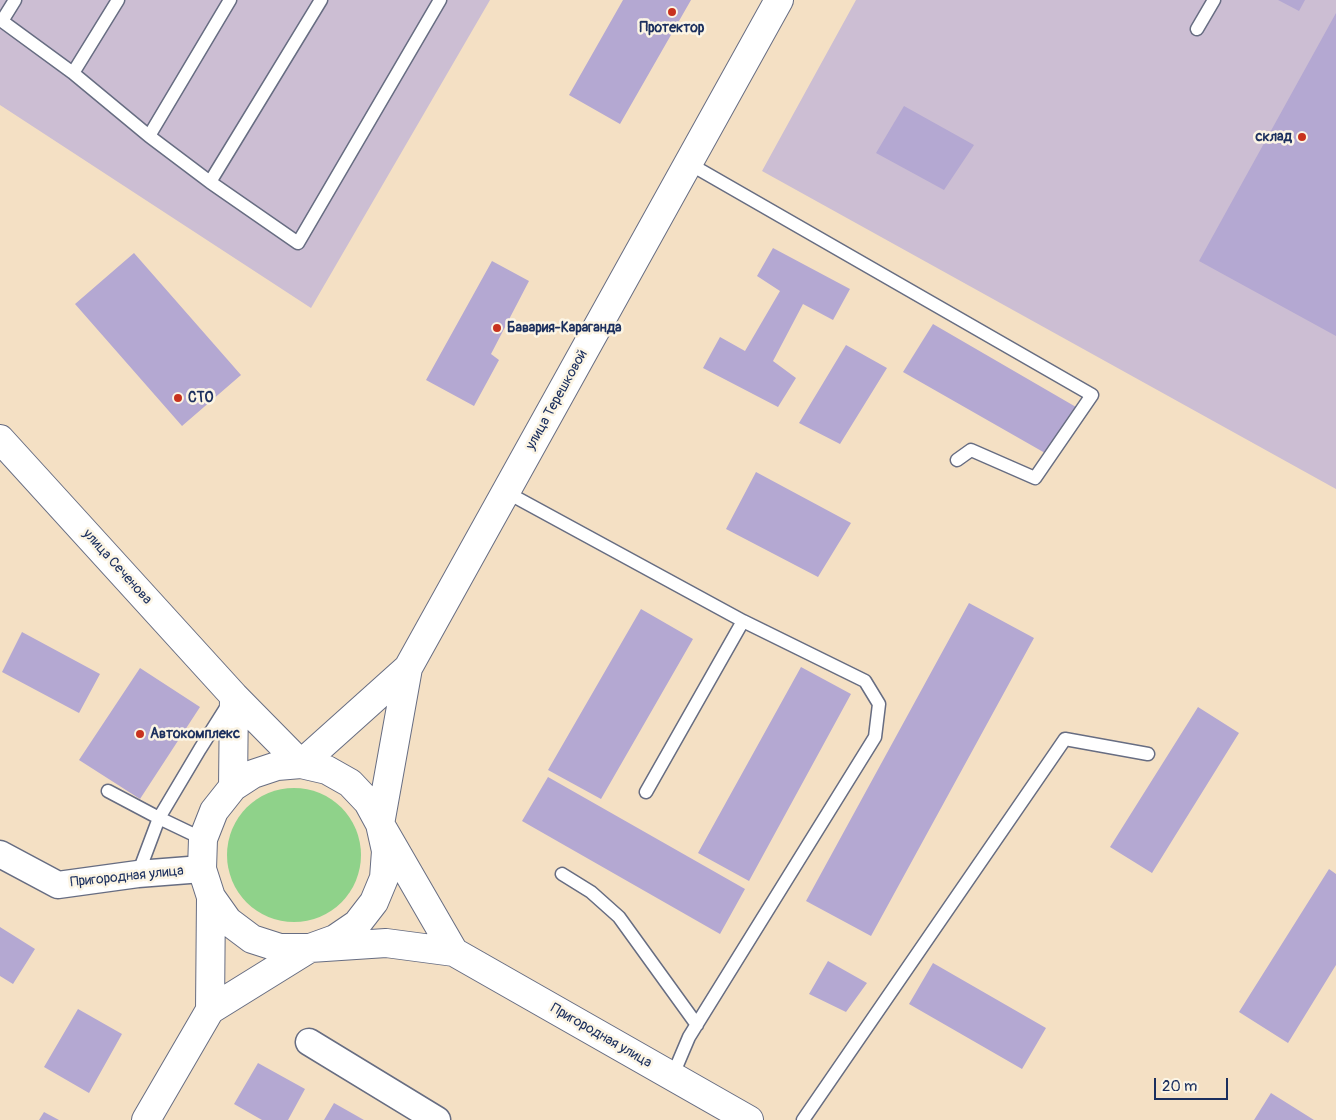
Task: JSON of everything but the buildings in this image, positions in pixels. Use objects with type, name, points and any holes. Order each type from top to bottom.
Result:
[{"type":"main road","name":"улица Терешковой","points":[[380,824],[408,668],[779,0]]},
{"type":"main road","name":"улица Сеченова","points":[[0,438],[234,696],[301,764]]},
{"type":"main road","name":"улица Терешковой","points":[[301,764],[408,668]]},
{"type":"main road","points":[[233,787],[234,696]]},
{"type":"main road","name":"улица Терешковой","points":[[146,1120],[210,1010],[310,948],[335,939],[357,924],[374,902],[384,878],[386,851],[380,824],[368,802],[350,783],[327,770],[301,764],[277,766],[254,774],[233,787],[214,810],[203,838],[202,869],[211,898],[210,1010]]},
{"type":"main road","points":[[380,824],[454,952]]},
{"type":"main road","name":"улица Терешковой","points":[[211,898],[228,922],[252,939],[280,948],[310,948]]},
{"type":"main road","points":[[310,948],[386,943],[454,952]]},
{"type":"main road","name":"Пригородная улица","points":[[454,952],[749,1120]]},
{"type":"street","name":"Пригородная улица","points":[[0,854],[58,885],[138,874],[202,869]]},
{"type":"street","points":[[309,1042],[437,1120]]},
{"type":"lane","points":[[15,0],[1,21],[73,73],[149,136],[210,182],[298,243],[440,0]]},
{"type":"lane","points":[[73,73],[118,0]]},
{"type":"lane","points":[[149,136],[230,0]]},
{"type":"lane","points":[[210,182],[321,0]]},
{"type":"lane","points":[[1197,29],[1214,0]]},
{"type":"lane","points":[[688,163],[1092,395],[1035,478],[971,450],[957,460]]},
{"type":"lane","points":[[506,492],[743,622],[865,681],[880,704],[875,738],[696,1025],[672,1077]]},
{"type":"lane","points":[[646,792],[743,622]]},
{"type":"lane","points":[[138,874],[159,818],[200,748],[234,696]]},
{"type":"lane","points":[[803,1120],[1064,739],[1148,754]]},
{"type":"lane","points":[[108,791],[159,818],[203,838]]},
{"type":"lane","points":[[562,874],[591,892],[619,917],[696,1025]]},
{"type":"shaded area","points":[[0,0],[490,0],[311,308],[0,105]]},
{"type":"shaded area","points":[[856,0],[1336,0],[1336,489],[762,171]]},
{"type":"green space","points":[[294,788],[320,793],[342,807],[356,829],[361,855],[356,881],[342,903],[320,917],[294,922],[268,917],[246,903],[232,881],[227,855],[232,829],[246,807],[268,793]]},
{"type":"place","name":"Протектор","points":[[672,12]]},
{"type":"place","name":"склад","points":[[1302,137]]},
{"type":"place","name":"Бавария-Караганда","points":[[497,328]]},
{"type":"place","name":"СТО","points":[[178,398]]},
{"type":"place","name":"Автокомплекс","points":[[140,734]]}]
